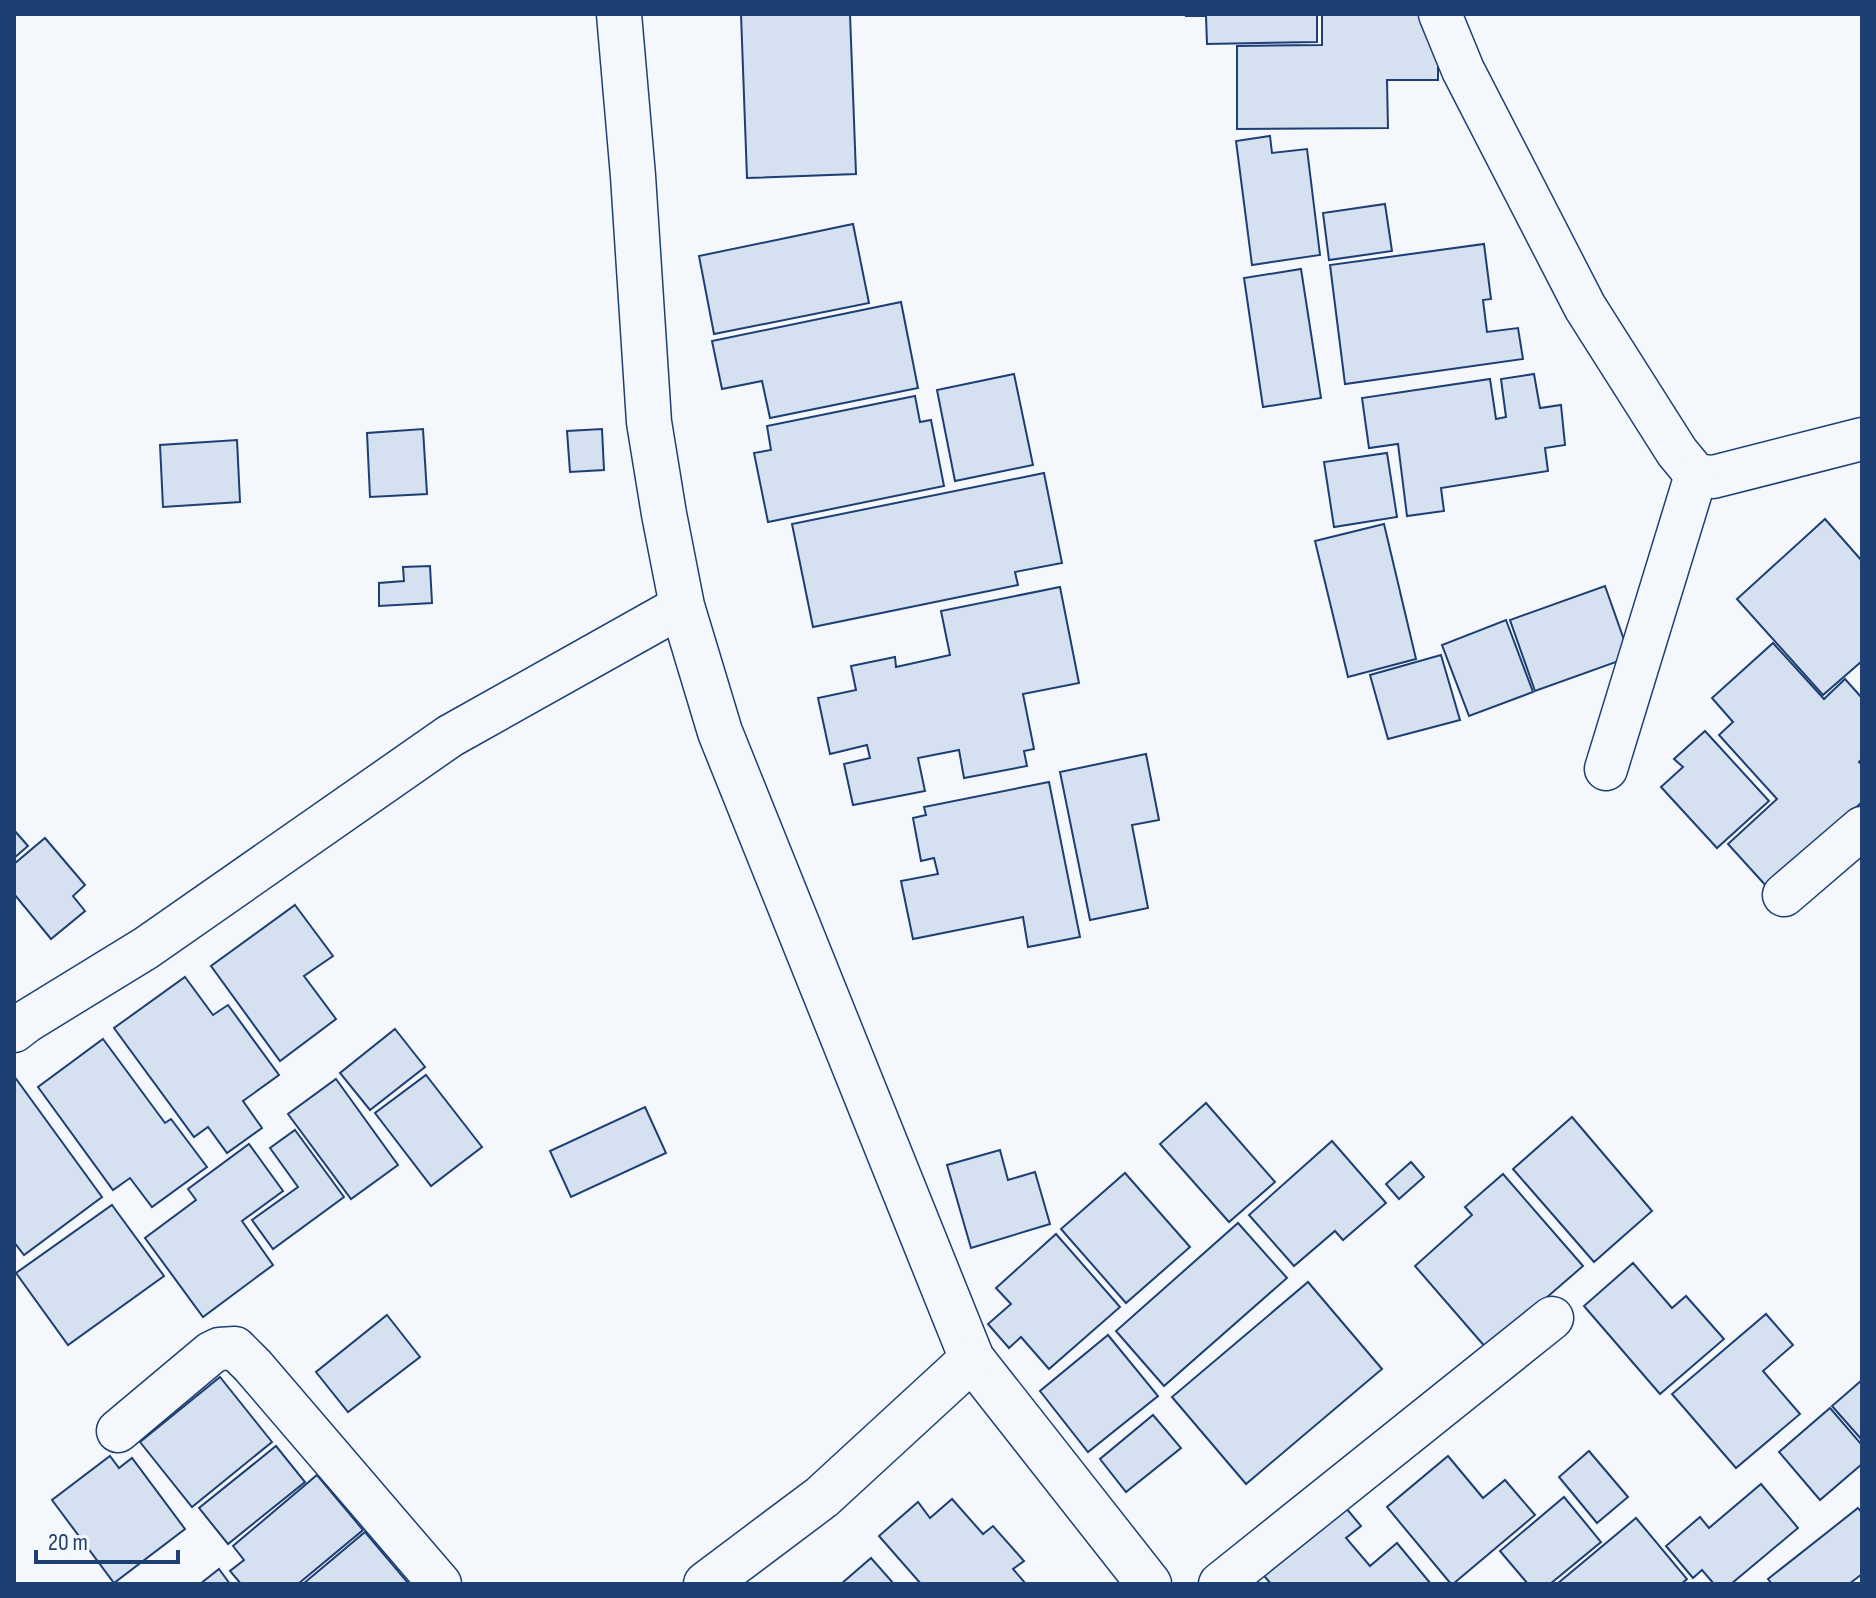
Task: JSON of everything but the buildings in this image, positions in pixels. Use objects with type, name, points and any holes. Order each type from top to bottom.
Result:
[{"type":"street","points":[[619,14],[649,422],[682,606],[720,732],[972,1359],[1149,1584]]},
{"type":"street","points":[[1440,14],[1463,70],[1585,307],[1677,452],[1696,475],[1713,477],[1862,439]]},
{"type":"street","points":[[1606,769],[1696,475]]},
{"type":"street","points":[[18,1019],[146,948],[450,736],[682,606]]},
{"type":"street","points":[[1784,895],[1862,828]]},
{"type":"street","points":[[1220,1584],[1552,1318]]},
{"type":"street","points":[[118,1431],[211,1353],[235,1348],[440,1584]]},
{"type":"street","points":[[706,1584],[822,1497],[972,1359]]}]
